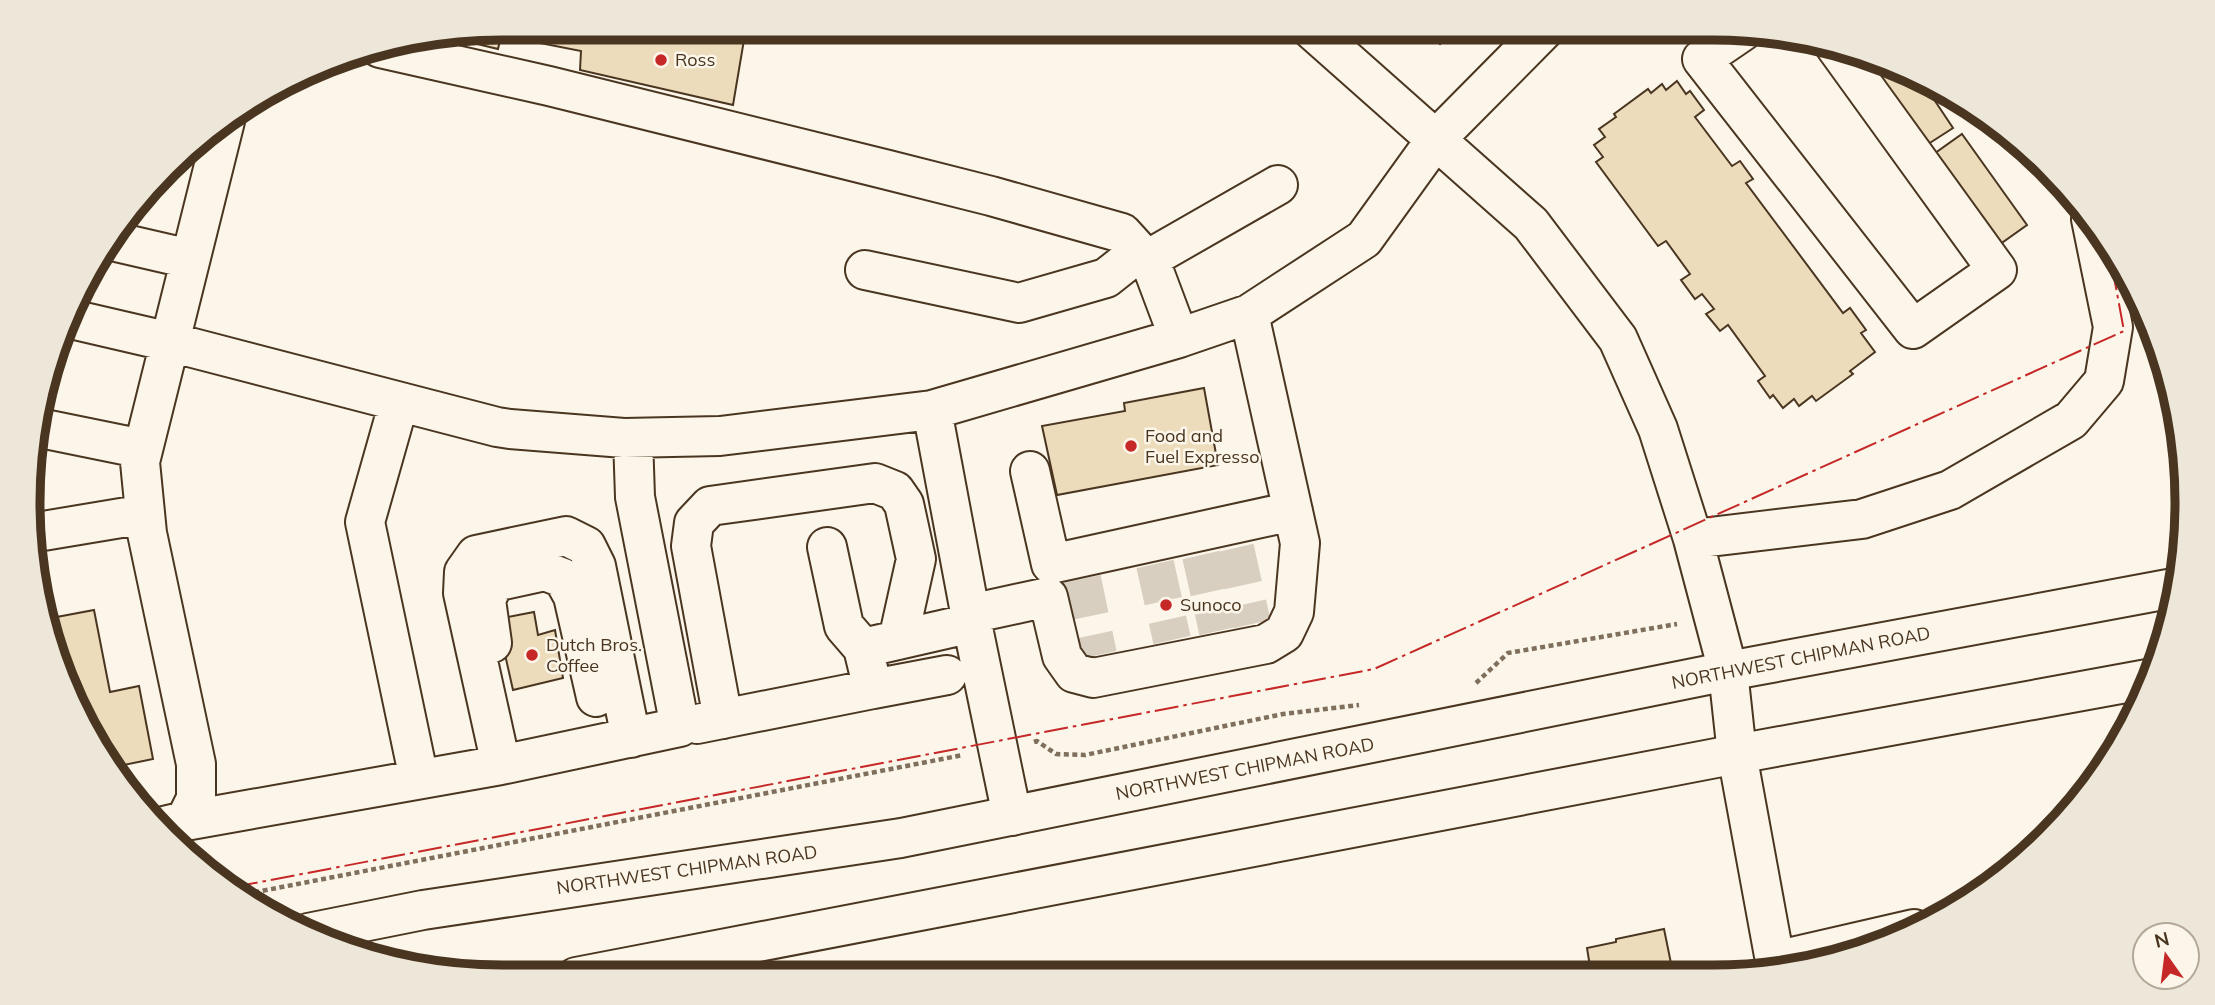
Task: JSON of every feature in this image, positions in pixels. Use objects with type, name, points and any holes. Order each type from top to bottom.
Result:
[{"type":"main road","points":[[1324,40],[1531,224],[1618,339],[1658,429],[1693,539],[1728,671],[1737,754],[1775,961]]},
{"type":"main road","points":[[78,321],[170,342],[497,428],[633,438],[720,436],[932,410],[1179,338],[1250,314],[1364,239],[1436,139],[1534,40]]},
{"type":"main road","points":[[1729,41],[1702,60],[1913,330],[1997,270],[1845,60]]},
{"type":"main road","points":[[399,52],[549,86],[991,196],[1122,233],[1152,266],[1179,338]]},
{"type":"main road","points":[[174,824],[196,799],[195,764],[147,533],[140,462],[221,136]]},
{"type":"main road","points":[[866,270],[1019,303],[1106,278],[1278,185]]},
{"type":"main road","points":[[120,243],[190,259]]},
{"type":"main road","points":[[1693,539],[1861,519],[1950,489],[2071,420],[2104,381],[2113,327],[2096,245]]},
{"type":"main road","points":[[1030,471],[1078,571],[1062,656],[1074,673],[1093,678],[1113,663],[1237,638],[1266,644],[1284,633],[1294,612],[1300,542],[1250,314]]},
{"type":"main road","points":[[399,402],[365,522],[419,779]]},
{"type":"main road","points":[[932,410],[1012,816]]},
{"type":"main road","points":[[46,429],[143,449]]},
{"type":"main road","points":[[633,438],[635,497],[680,727]]},
{"type":"main road","points":[[723,719],[691,546],[694,523],[710,506],[875,482],[895,491],[904,504],[916,559],[880,644],[873,689]]},
{"type":"main road","points":[[827,548],[844,626],[880,644],[971,618],[1078,571],[1216,540],[1293,511]]},
{"type":"main road","points":[[41,531],[145,514]]},
{"type":"main road","points":[[509,763],[463,593],[464,572],[476,555],[566,536],[586,546],[596,566],[618,741]]},
{"type":"main road","name":"NORTHWEST CHIPMAN ROAD","points":[[325,930],[423,910],[901,838],[1728,671],[2167,589]]},
{"type":"main road","points":[[174,824],[509,763],[947,675]]},
{"type":"main road","points":[[638,965],[1737,754],[2139,681]]},
{"type":"building","points":[[500,40],[498,49],[467,42]]},
{"type":"building","name":"Ross","points":[[541,40],[744,40],[733,105],[580,70],[581,51],[540,43]]},
{"type":"building","points":[[1867,67],[1931,95],[1953,128],[1922,148]]},
{"type":"building","points":[[1677,81],[1686,94],[1690,91],[1704,110],[1695,117],[1732,166],[1740,161],[1753,179],[1746,183],[1843,313],[1850,308],[1866,330],[1861,333],[1875,352],[1850,371],[1853,374],[1816,401],[1812,396],[1799,406],[1794,399],[1783,408],[1773,395],[1770,398],[1758,381],[1765,376],[1728,325],[1720,331],[1706,314],[1714,309],[1702,294],[1695,299],[1681,280],[1690,274],[1666,241],[1658,246],[1596,162],[1603,157],[1594,145],[1605,137],[1599,129],[1616,117],[1614,114],[1648,89],[1651,93],[1662,84],[1666,90]]},
{"type":"building","points":[[1962,134],[2027,225],[1996,247],[1931,156]]},
{"type":"building","name":"Food and Fuel Expresso","points":[[1204,388],[1218,465],[1057,495],[1042,426],[1125,411],[1124,403]]},
{"type":"building","points":[[94,610],[110,692],[139,686],[153,759],[123,765],[118,759],[102,734],[75,679],[55,617]]},
{"type":"building","name":"Dutch Bros. Coffee","points":[[534,612],[538,635],[555,630],[563,678],[513,690],[497,619]]},
{"type":"building","points":[[1664,929],[1671,965],[1590,965],[1587,948],[1616,942],[1616,939]]},
{"type":"tunnel","points":[[1235,548],[1252,624]]},
{"type":"tunnel","points":[[1201,555],[1218,631]]},
{"type":"tunnel","points":[[1155,564],[1172,640]]},
{"type":"tunnel","points":[[1082,579],[1098,655]]},
{"type":"power","points":[[243,885],[1374,669],[2124,331],[2113,271]]},
{"type":"place","name":"Ross","points":[[661,60]]},
{"type":"place","name":"Food and Fuel Expresso","points":[[1131,446]]},
{"type":"place","name":"Sunoco","points":[[1166,605]]},
{"type":"place","name":"Dutch Bros. Coffee","points":[[532,655]]}]
